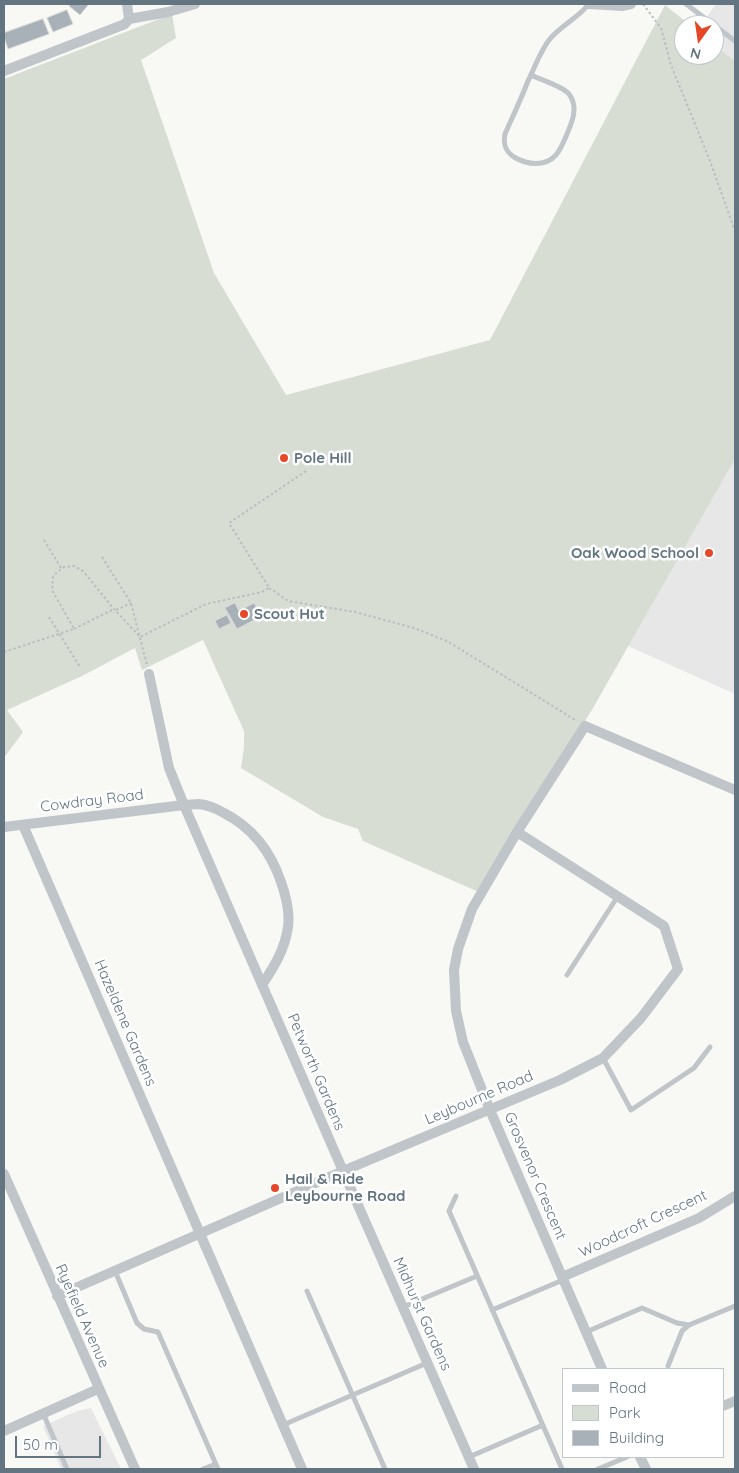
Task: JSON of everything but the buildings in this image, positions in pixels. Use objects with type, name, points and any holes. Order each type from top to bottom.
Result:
[{"type":"street","points":[[127,4],[129,19]]},
{"type":"street","points":[[4,71],[125,24],[129,19],[168,12],[196,4]]},
{"type":"street","points":[[589,4],[611,6],[631,4]]},
{"type":"street","name":"Petworth Gardens","points":[[149,674],[169,768],[342,1171]]},
{"type":"street","points":[[586,726],[735,790]]},
{"type":"street","name":"Grosvenor Crescent","points":[[586,726],[517,832],[472,909],[458,949],[454,970],[456,1011],[463,1042],[490,1110],[602,1368]]},
{"type":"street","points":[[184,805],[200,804],[218,810],[237,820],[255,835],[277,869],[288,907],[288,925],[284,945],[262,985]]},
{"type":"street","name":"Cowdray Road","points":[[4,827],[184,805]]},
{"type":"street","name":"Hazeldene Gardens","points":[[23,825],[199,1234]]},
{"type":"street","name":"Leybourne Road","points":[[57,1296],[342,1171],[560,1080],[603,1058],[641,1018],[678,969],[664,926],[517,832]]},
{"type":"street","name":"Midhurst Gardens","points":[[342,1171],[474,1469]]},
{"type":"street","name":"Ryefield Avenue","points":[[4,1174],[135,1469]]},
{"type":"street","name":"Woodcroft Crescent","points":[[563,1279],[699,1218],[735,1196]]},
{"type":"street","points":[[199,1234],[302,1469]]},
{"type":"street","points":[[4,1431],[98,1388]]},
{"type":"lane","points":[[531,75],[565,91],[570,96],[574,105],[574,119],[556,156],[535,164],[528,163],[508,153],[505,148],[505,134],[531,75],[550,40],[589,4]]},
{"type":"lane","points":[[686,4],[735,41]]},
{"type":"lane","points":[[567,975],[618,896]]},
{"type":"lane","points":[[603,1058],[632,1110],[694,1068],[710,1047]]},
{"type":"lane","points":[[456,1196],[449,1211],[562,1469]]},
{"type":"lane","points":[[115,1271],[137,1323],[144,1329],[158,1332],[217,1467],[203,1469]]},
{"type":"lane","points":[[403,1307],[477,1276]]},
{"type":"lane","points":[[492,1310],[563,1279]]},
{"type":"lane","points":[[307,1291],[385,1469]]},
{"type":"lane","points":[[668,1366],[682,1331],[689,1324],[735,1306]]},
{"type":"lane","points":[[586,1332],[642,1308],[677,1323],[689,1324]]},
{"type":"lane","points":[[283,1426],[427,1363]]},
{"type":"lane","points":[[43,1413],[67,1469]]},
{"type":"lane","points":[[469,1457],[543,1425]]},
{"type":"lane","points":[[598,1469],[625,1458]]},
{"type":"path","points":[[643,4],[661,28],[671,65],[710,161],[735,231]]},
{"type":"path","points":[[306,471],[230,523],[268,588],[274,590],[288,601],[355,612],[414,628],[447,641],[586,726]]},
{"type":"path","points":[[44,540],[61,568]]},
{"type":"path","points":[[102,557],[131,603],[149,674]]},
{"type":"path","points":[[74,629],[52,590],[53,577],[61,568],[74,566],[84,570],[115,610],[140,637]]},
{"type":"path","points":[[140,637],[206,604],[262,592],[268,588]]},
{"type":"path","points":[[4,652],[74,629],[131,603]]},
{"type":"path","points":[[49,617],[80,667]]},
{"type":"shaded area","points":[[716,4],[735,4],[735,61],[724,53],[724,15],[708,15]]},
{"type":"shaded area","name":"Oak Wood School","points":[[735,459],[735,694],[628,646]]},
{"type":"shaded area","points":[[91,1408],[121,1469],[61,1469],[43,1426],[77,1411]]},
{"type":"green space","points":[[665,5],[678,15],[674,15],[674,65],[724,65],[724,53],[735,61],[735,459],[593,708],[481,893],[363,841],[358,829],[323,817],[241,768],[244,731],[203,640],[142,670],[135,648],[82,676],[7,710],[23,732],[4,758],[4,79],[172,14],[176,38],[141,60],[214,273],[286,395],[490,340]]},
{"type":"place","name":"Pole Hill","points":[[284,458]]},
{"type":"place","name":"Oak Wood School","points":[[709,553]]},
{"type":"place","name":"Scout Hut","points":[[244,614]]},
{"type":"place","name":"Hail & Ride Leybourne Road","points":[[275,1188]]}]
